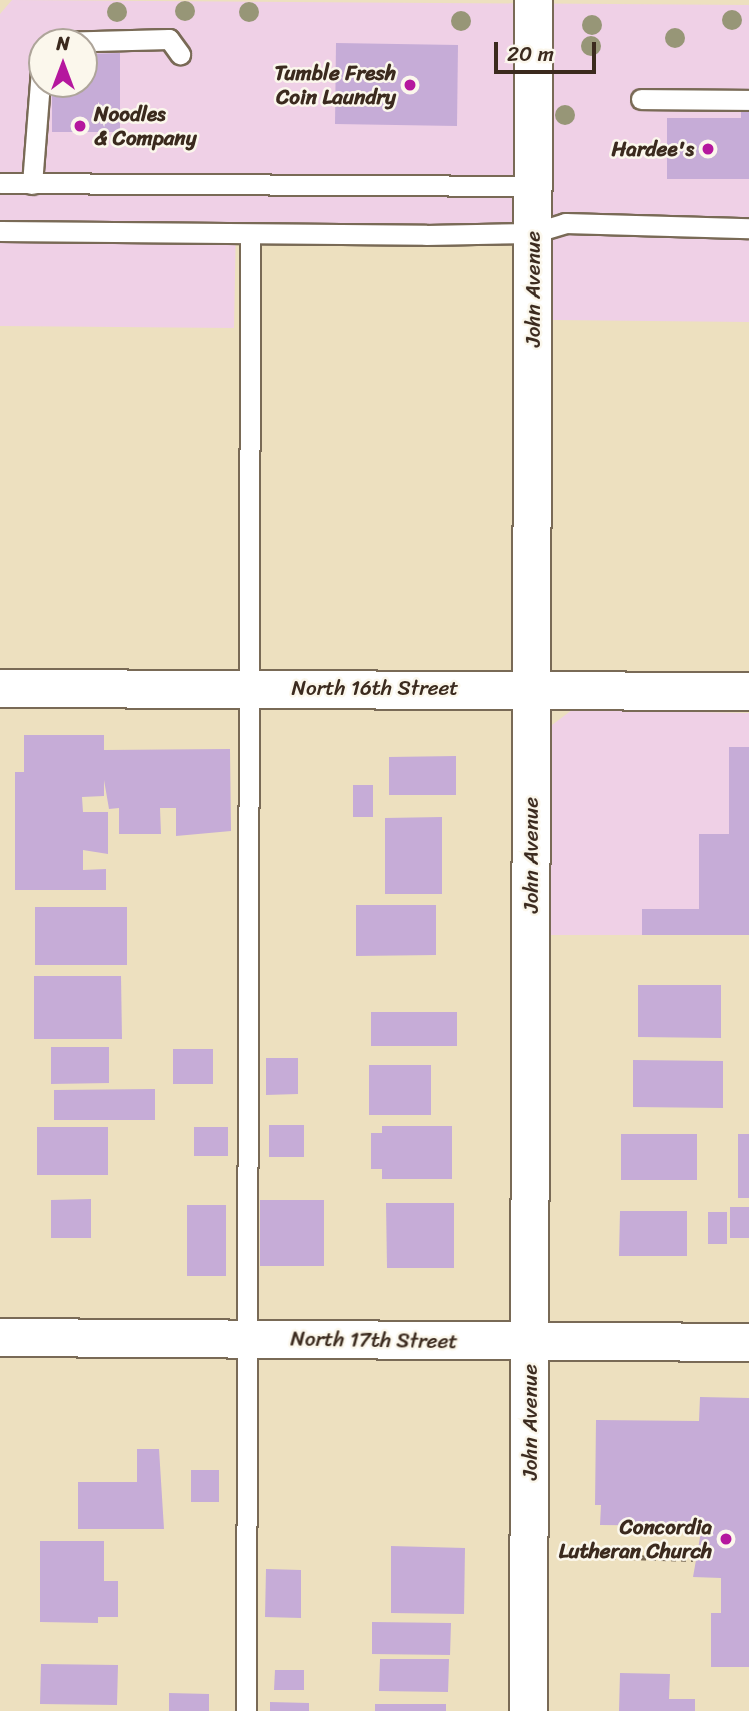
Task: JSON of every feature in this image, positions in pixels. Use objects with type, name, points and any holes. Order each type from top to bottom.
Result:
[{"type":"street","name":"John Avenue","points":[[528,1711],[533,0]]},
{"type":"street","name":"North 16th Street","points":[[0,688],[531,688],[749,691]]},
{"type":"street","name":"North 17th Street","points":[[0,1336],[749,1342]]},
{"type":"lane","points":[[98,41],[169,39],[180,54]]},
{"type":"lane","points":[[32,184],[39,98]]},
{"type":"lane","points":[[641,99],[749,100]]},
{"type":"lane","points":[[0,183],[534,186]]},
{"type":"lane","points":[[0,231],[250,235],[533,233],[565,223],[749,228]]},
{"type":"lane","points":[[246,1711],[245,688],[250,235]]},
{"type":"path","points":[[529,1554],[693,1559]]},
{"type":"shaded area","points":[[12,0],[749,5],[749,322],[552,320],[551,226],[236,223],[234,328],[0,326],[0,14]]},
{"type":"shaded area","points":[[572,710],[749,713],[749,935],[547,935],[552,725]]},
{"type":"building","points":[[336,43],[458,45],[457,126],[335,124]]},
{"type":"building","points":[[120,53],[120,132],[52,132],[52,98],[98,98],[98,54]]},
{"type":"building","name":"Hardee's","points":[[741,106],[749,106],[749,179],[667,179],[667,118],[741,118]]},
{"type":"building","points":[[24,735],[104,735],[104,750],[230,749],[231,831],[176,836],[176,808],[160,808],[161,834],[119,834],[119,808],[109,809],[104,780],[104,796],[82,797],[83,812],[108,812],[108,854],[83,850],[83,870],[106,869],[106,890],[15,890],[15,772],[24,772]]},
{"type":"building","points":[[729,747],[749,747],[749,935],[642,935],[642,909],[699,909],[699,834],[729,834]]},
{"type":"building","points":[[456,756],[456,795],[389,795],[389,757]]},
{"type":"building","points":[[353,785],[373,785],[373,817],[353,817]]},
{"type":"building","points":[[442,817],[442,894],[385,894],[385,818]]},
{"type":"building","points":[[356,905],[436,905],[436,955],[356,956]]},
{"type":"building","points":[[35,907],[127,907],[127,965],[35,965]]},
{"type":"building","points":[[34,976],[121,976],[122,1039],[34,1039]]},
{"type":"building","points":[[638,985],[721,985],[721,1038],[638,1037]]},
{"type":"building","points":[[371,1012],[457,1012],[457,1046],[371,1046]]},
{"type":"building","points":[[51,1047],[109,1047],[109,1083],[51,1084]]},
{"type":"building","points":[[173,1049],[213,1049],[213,1084],[173,1084]]},
{"type":"building","points":[[266,1058],[298,1058],[298,1094],[266,1095]]},
{"type":"building","points":[[633,1060],[723,1061],[723,1108],[633,1107]]},
{"type":"building","points":[[369,1065],[431,1065],[431,1115],[369,1115]]},
{"type":"building","points":[[155,1089],[155,1120],[54,1120],[54,1090]]},
{"type":"building","points":[[269,1125],[304,1125],[304,1157],[269,1157]]},
{"type":"building","points":[[382,1126],[452,1126],[452,1179],[382,1179],[382,1169],[371,1169],[371,1133],[382,1133]]},
{"type":"building","points":[[37,1127],[108,1127],[108,1175],[37,1175]]},
{"type":"building","points":[[194,1127],[228,1127],[228,1156],[194,1156]]},
{"type":"building","points":[[621,1134],[697,1134],[697,1180],[621,1180]]},
{"type":"building","points":[[738,1134],[749,1134],[749,1198],[738,1198]]},
{"type":"building","points":[[91,1199],[91,1238],[51,1238],[51,1200]]},
{"type":"building","points":[[260,1200],[324,1200],[324,1266],[260,1266]]},
{"type":"building","points":[[386,1203],[454,1203],[454,1268],[387,1268]]},
{"type":"building","points":[[187,1205],[226,1205],[226,1276],[187,1276]]},
{"type":"building","points":[[730,1207],[749,1207],[749,1238],[730,1238]]},
{"type":"building","points":[[620,1211],[687,1211],[687,1256],[619,1256]]},
{"type":"building","points":[[708,1212],[727,1212],[727,1244],[708,1244]]},
{"type":"building","name":"Concordia Lutheran Church","points":[[700,1397],[749,1398],[749,1667],[711,1667],[711,1613],[721,1613],[721,1578],[693,1577],[702,1526],[600,1525],[601,1505],[595,1505],[596,1420],[699,1421]]},
{"type":"building","points":[[137,1449],[159,1449],[164,1529],[78,1529],[78,1482],[137,1482]]},
{"type":"building","points":[[191,1470],[219,1470],[219,1502],[191,1502]]},
{"type":"building","points":[[40,1541],[104,1541],[104,1581],[118,1581],[118,1617],[98,1617],[98,1623],[40,1622]]},
{"type":"building","points":[[391,1546],[465,1548],[464,1614],[391,1613]]},
{"type":"building","points":[[266,1569],[301,1570],[301,1618],[265,1617]]},
{"type":"building","points":[[372,1622],[451,1623],[450,1655],[372,1654]]},
{"type":"building","points":[[380,1659],[449,1659],[448,1692],[379,1691]]},
{"type":"building","points":[[41,1664],[118,1665],[117,1705],[40,1704]]},
{"type":"building","points":[[275,1670],[304,1670],[304,1690],[274,1690]]},
{"type":"building","points":[[620,1673],[670,1674],[669,1699],[695,1699],[695,1711],[619,1711]]},
{"type":"building","points":[[169,1693],[209,1694],[209,1711],[169,1711]]},
{"type":"building","points":[[270,1702],[309,1703],[309,1711],[270,1711]]},
{"type":"building","points":[[375,1704],[446,1704],[446,1711],[375,1711]]},
{"type":"place","name":"Tumble Fresh Coin Laundry","points":[[410,85]]},
{"type":"place","name":"Noodles & Company","points":[[80,126]]},
{"type":"place","name":"Hardee's","points":[[708,149]]},
{"type":"place","name":"Concordia Lutheran Church","points":[[726,1539]]}]
